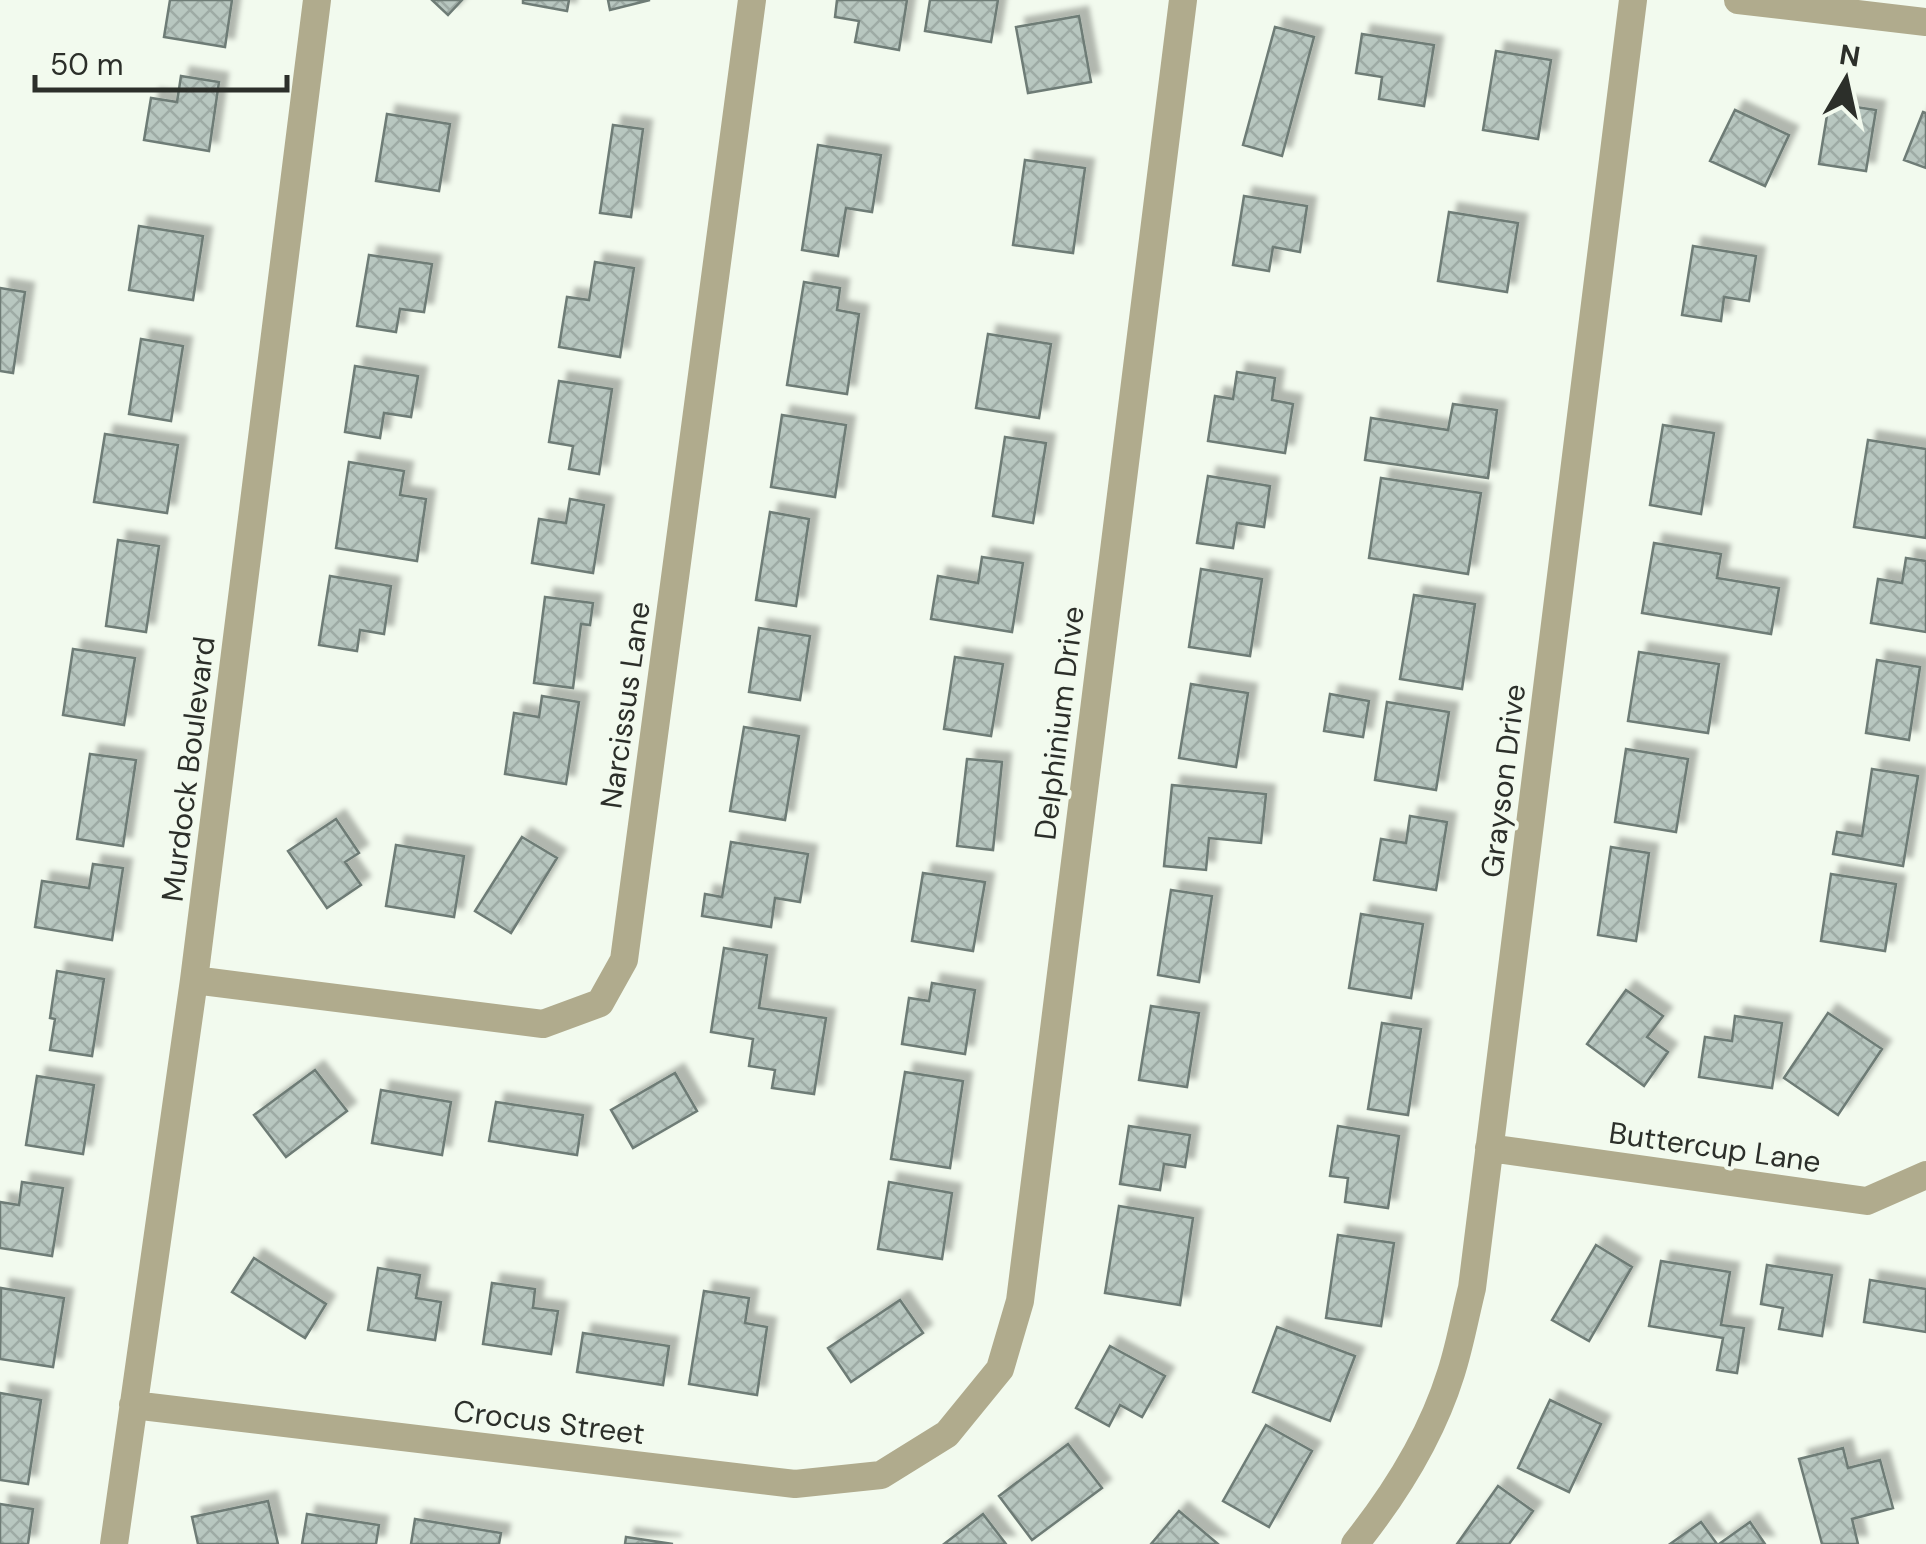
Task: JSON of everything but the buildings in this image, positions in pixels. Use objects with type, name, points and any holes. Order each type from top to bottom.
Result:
[{"type":"street","name":"Murdock Boulevard","points":[[114,1544],[194,980],[316,0]]},
{"type":"street","name":"Narcissus Lane","points":[[194,980],[543,1024],[600,1004],[624,960],[752,0]]},
{"type":"street","name":"Delphinium Drive","points":[[946,1434],[1000,1369],[1020,1301],[1183,0]]},
{"type":"street","name":"Grayson Drive","points":[[1356,1544],[1380,1513],[1428,1430],[1451,1373],[1472,1288],[1633,0]]},
{"type":"street","points":[[1738,0],[1926,22]]},
{"type":"street","name":"Buttercup Lane","points":[[1490,1148],[1867,1201],[1926,1174]]},
{"type":"street","name":"Crocus Street","points":[[133,1405],[795,1484],[881,1475],[946,1434]]}]
